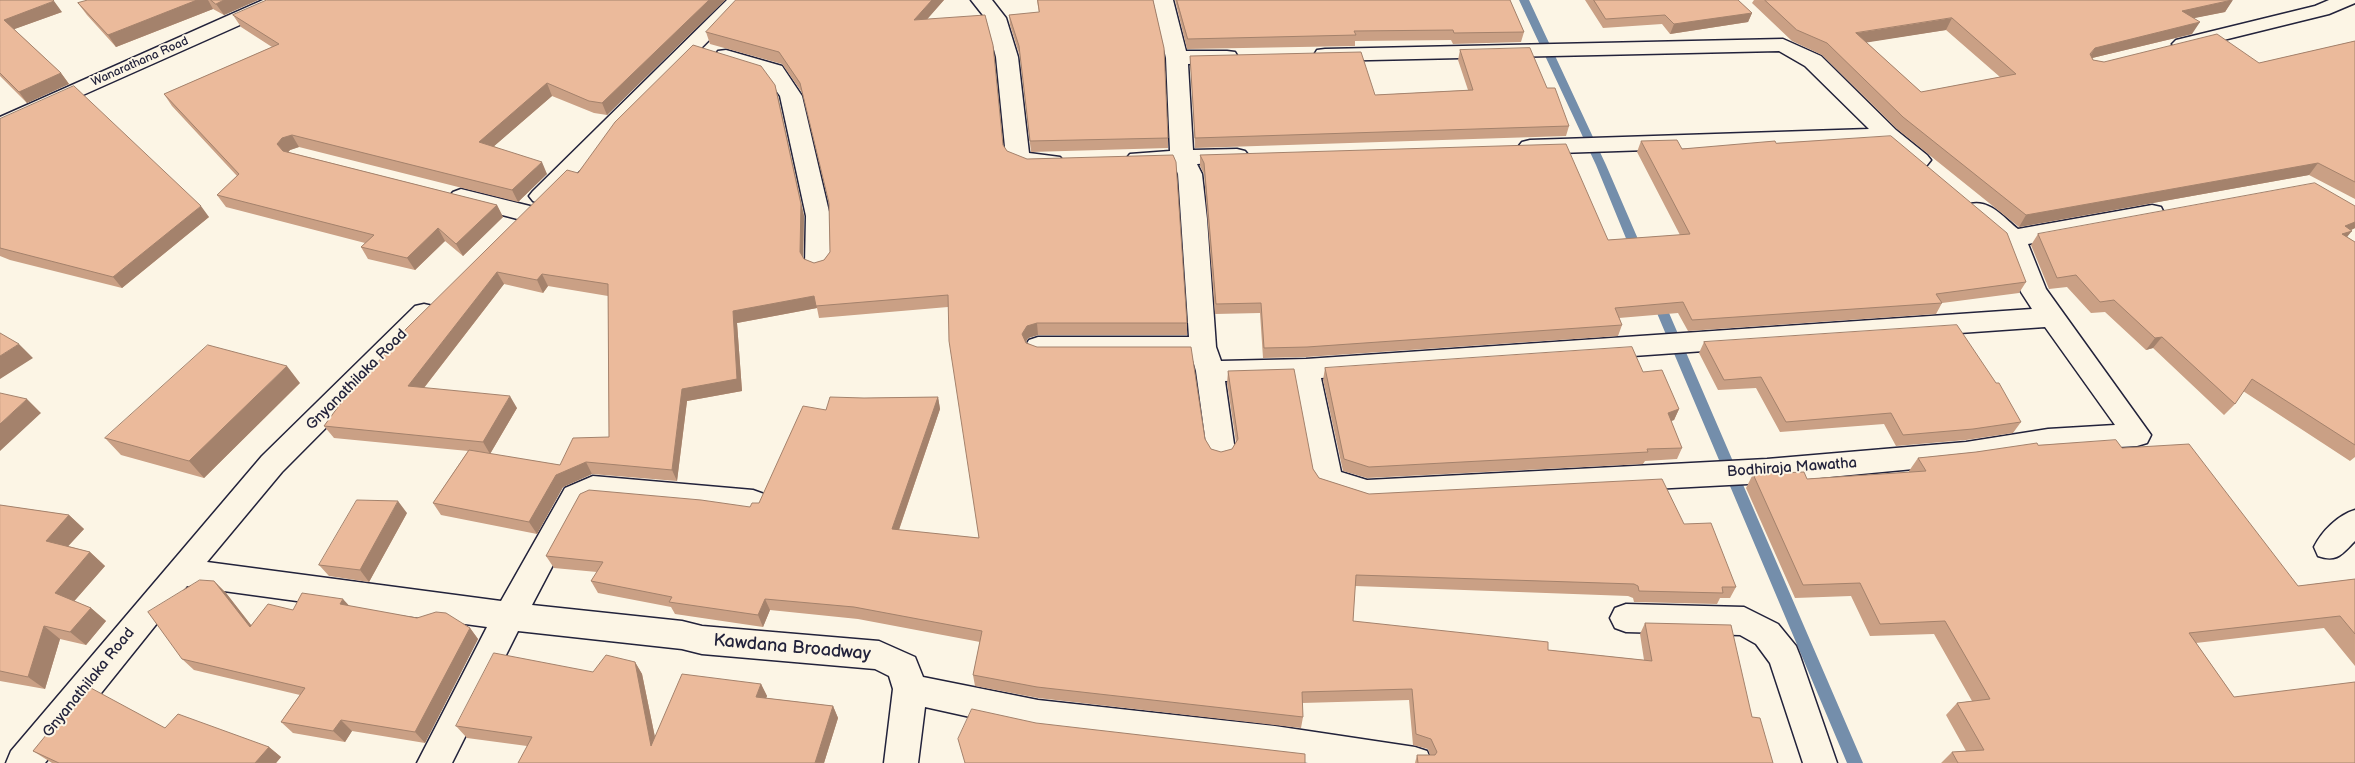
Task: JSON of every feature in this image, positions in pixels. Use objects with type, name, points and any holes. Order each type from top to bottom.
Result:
[{"type":"street","name":"Wanarathana Road","points":[[0,124],[280,0]]},
{"type":"street","points":[[504,234],[738,0]]},
{"type":"street","points":[[981,0],[996,18],[1007,57],[1018,157],[1028,162],[1076,161]]},
{"type":"street","points":[[1163,0],[1177,58],[1182,158],[1190,174],[1206,359],[1221,451]]},
{"type":"street","points":[[2162,49],[2322,10],[2347,0]]},
{"type":"street","points":[[1305,55],[1783,45],[1813,62],[1888,135],[1932,171]]},
{"type":"street","points":[[691,47],[774,71],[791,96],[818,216],[818,264]]},
{"type":"street","points":[[1177,58],[1246,56]]},
{"type":"street","points":[[1508,148],[1888,135]]},
{"type":"street","points":[[1114,160],[1261,156]]},
{"type":"street","points":[[440,191],[525,212]]},
{"type":"street","points":[[1962,196],[2013,238],[2176,209]]},
{"type":"street","name":"Bodhiraja Mawatha","points":[[1306,368],[1328,480],[1367,492],[1767,471],[1966,453],[2048,440],[2137,435],[2034,292],[2013,238]]},
{"type":"street","name":"Gnyanathilaka Road","points":[[23,763],[180,572],[272,464],[441,296]]},
{"type":"street","points":[[1038,347],[1306,368],[2052,318]]},
{"type":"street","points":[[434,763],[509,616],[575,496],[593,488],[753,502]]},
{"type":"street","points":[[2329,548],[2355,522]]},
{"type":"street","name":"Kawdana Broadway","points":[[180,572],[509,616],[682,635],[702,640],[879,655],[903,667],[910,688]]},
{"type":"street","points":[[1626,618],[1744,621],[1767,634],[1784,656],[1820,763]]},
{"type":"street","points":[[901,763],[910,688],[1038,716],[1275,742],[1415,763]]},
{"type":"building","points":[[0,0],[54,1],[4,20],[61,73],[19,92],[0,73]]},
{"type":"building","points":[[88,0],[197,0],[108,35],[78,3]]},
{"type":"building","points":[[211,0],[224,0],[216,4]]},
{"type":"building","points":[[267,0],[709,0],[602,103],[589,101],[547,83],[479,142],[542,162],[512,190],[292,135],[282,138],[277,144],[283,151],[497,205],[456,244],[438,228],[407,258],[361,247],[374,235],[217,195],[239,174],[164,94],[279,44],[233,15]]},
{"type":"building","points":[[736,0],[932,0],[914,20],[985,15],[993,45],[1003,145],[1007,151],[1027,159],[1173,155],[1176,162],[1187,323],[1037,323],[1027,326],[1022,334],[1026,343],[1037,347],[1191,347],[1205,439],[1211,449],[1221,452],[1232,449],[1238,439],[1228,371],[1294,369],[1313,469],[1319,478],[1369,494],[1662,479],[1684,524],[1711,523],[1736,587],[1722,587],[1723,593],[1639,591],[1638,586],[1634,584],[1356,575],[1353,621],[1548,642],[1548,650],[1652,661],[1645,623],[1731,625],[1752,717],[1760,718],[1773,763],[1418,763],[1417,755],[1435,755],[1437,752],[1431,739],[1416,734],[1412,689],[1302,692],[1303,717],[1037,687],[973,675],[982,631],[854,607],[765,599],[758,615],[669,602],[672,597],[591,581],[603,562],[546,556],[580,494],[589,490],[701,500],[750,507],[752,503],[759,503],[803,406],[826,410],[830,397],[938,397],[892,529],[979,538],[949,341],[948,295],[816,306],[814,296],[733,311],[737,379],[682,389],[672,470],[586,462],[556,475],[529,522],[433,503],[469,450],[560,465],[573,438],[609,437],[608,284],[542,274],[537,280],[497,272],[408,386],[510,396],[483,442],[324,426],[357,381],[361,382],[406,329],[567,170],[578,173],[615,122],[693,45],[761,66],[775,85],[801,204],[800,252],[804,259],[814,263],[824,260],[830,252],[829,203],[800,83],[779,52],[706,32]]},
{"type":"building","points":[[1038,0],[1153,0],[1164,48],[1168,138],[1030,141],[1019,46],[1009,15],[1039,12]]},
{"type":"building","points":[[1177,0],[1510,0],[1524,32],[1454,33],[1453,30],[1354,31],[1356,35],[1188,39]]},
{"type":"building","points":[[1594,0],[1738,0],[1752,13],[1674,24],[1665,15],[1606,19]]},
{"type":"building","points":[[1765,0],[2232,0],[2182,11],[2200,22],[2095,48],[2090,54],[2093,60],[2104,62],[2217,34],[2259,63],[2355,41],[2355,182],[2318,163],[2026,215],[1903,117],[1827,43],[1797,30]],"holes":[[[1952,18],[2016,74],[1921,92],[1856,33]]]},
{"type":"building","points":[[1530,48],[1547,88],[1555,88],[1569,126],[1195,138],[1190,56],[1361,52],[1375,95],[1473,90],[1460,50]]},
{"type":"building","points":[[74,86],[201,206],[113,277],[0,248],[0,119]]},
{"type":"building","points":[[1891,136],[2007,233],[2026,282],[1936,294],[1942,303],[1692,320],[1683,302],[1615,308],[1622,325],[1307,347],[1264,348],[1261,303],[1216,304],[1204,163],[1200,155],[1566,144],[1608,240],[1690,234],[1641,141],[1677,140],[1682,149],[1775,141],[1776,143]]},
{"type":"building","points":[[2315,183],[2355,206],[2355,222],[2345,226],[2352,231],[2342,234],[2355,242],[2355,445],[2252,379],[2235,404],[2162,337],[2155,338],[2114,300],[2100,302],[2076,275],[2057,278],[2038,234]]},
{"type":"building","points":[[1957,325],[1996,383],[1999,383],[2021,422],[1973,429],[1903,435],[1891,413],[1786,422],[1761,377],[1724,380],[1704,342]]},
{"type":"building","points":[[0,333],[19,344],[0,356]]},
{"type":"building","points":[[208,345],[287,366],[189,461],[105,438]]},
{"type":"building","points":[[1632,347],[1643,372],[1662,370],[1679,409],[1668,413],[1682,448],[1647,449],[1648,452],[1369,467],[1344,459],[1325,368]]},
{"type":"building","points":[[0,393],[27,399],[0,424]]},
{"type":"building","points":[[2116,440],[2122,448],[2189,444],[2298,586],[2355,579],[2355,634],[2340,616],[2189,633],[2234,697],[2355,682],[2355,763],[1958,763],[1952,752],[1984,750],[1957,703],[1990,699],[1945,621],[1880,624],[1860,583],[1803,585],[1753,474],[1804,472],[1807,479],[1926,471],[1918,458],[2037,443],[2038,445]]},
{"type":"building","points":[[357,500],[398,501],[360,570],[319,565]]},
{"type":"building","points":[[0,505],[69,515],[46,541],[90,552],[55,593],[91,608],[70,632],[44,626],[28,677],[0,671]]},
{"type":"building","points":[[200,580],[214,581],[250,627],[268,604],[293,610],[302,593],[343,599],[340,604],[417,618],[436,612],[446,613],[470,628],[415,732],[341,720],[333,731],[281,722],[305,688],[182,659],[148,612]]},
{"type":"building","points":[[494,653],[593,672],[606,655],[635,662],[651,746],[682,674],[761,684],[756,697],[833,706],[815,763],[518,763],[532,737],[456,726]]},
{"type":"building","points":[[89,687],[165,728],[178,714],[269,747],[255,763],[59,763],[33,751],[74,701]]},
{"type":"building","points":[[972,709],[1036,723],[1305,754],[1305,763],[965,763],[958,739]]},
{"type":"waterway","points":[[1524,0],[1601,165],[1638,253]]},
{"type":"waterway","points":[[1657,299],[1855,763]]}]
